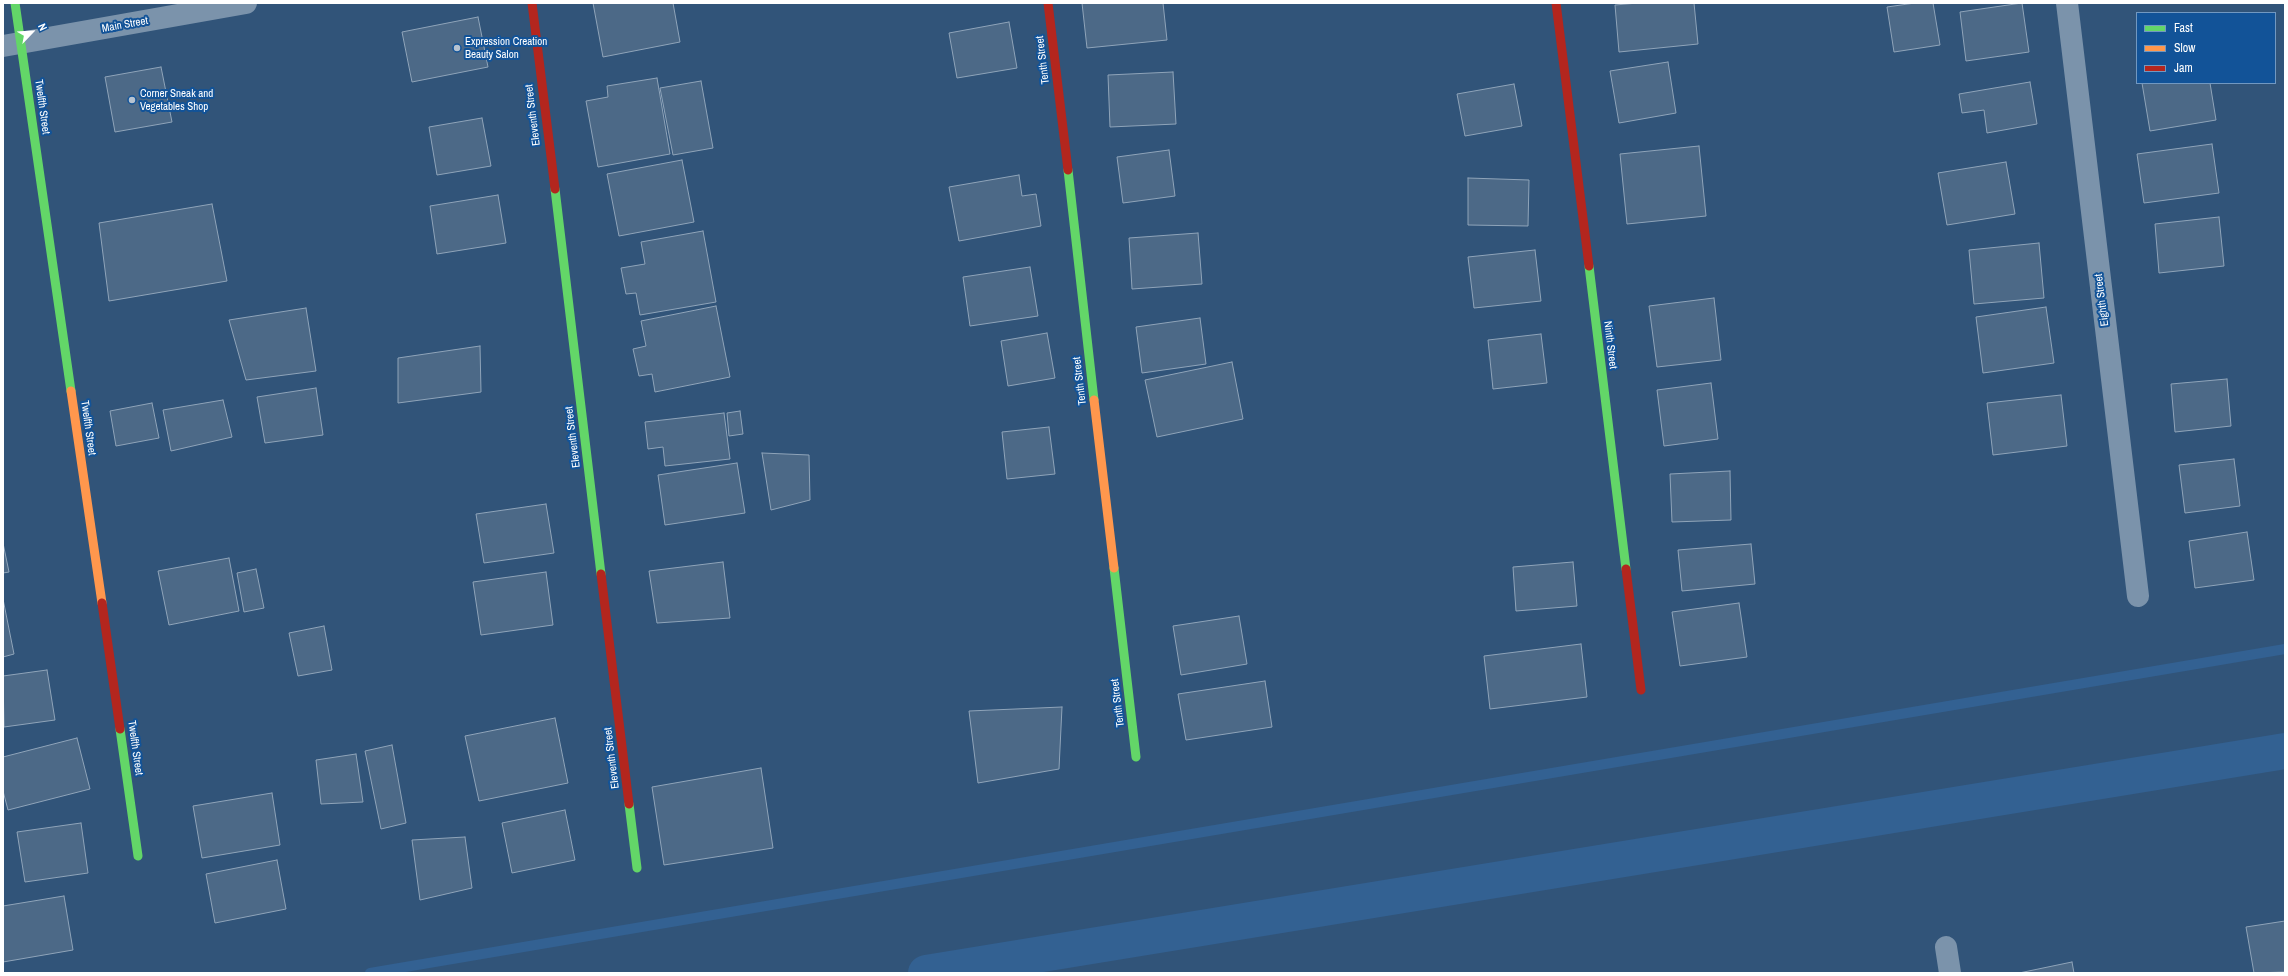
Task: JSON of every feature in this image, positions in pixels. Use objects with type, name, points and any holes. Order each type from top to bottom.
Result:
[{"type":"street","name":"Twelfth Street","points":[[15,3],[12,45],[138,856]]},
{"type":"street","name":"Main Street","points":[[12,45],[246,3]]},
{"type":"street","name":"Eleventh Street","points":[[532,3],[637,868]]},
{"type":"street","name":"Tenth Street","points":[[1048,3],[1136,757]]},
{"type":"street","name":"Ninth Street","points":[[1556,3],[1640,690]]},
{"type":"street","name":"Eighth Street","points":[[2067,3],[2138,596]]},
{"type":"street","points":[[1946,947],[1950,973]]},
{"type":"building","points":[[593,3],[673,3],[680,42],[603,57]]},
{"type":"building","points":[[1082,3],[1163,3],[1167,40],[1087,48]]},
{"type":"building","points":[[1638,3],[1694,3],[1698,44],[1619,52],[1615,5]]},
{"type":"building","points":[[1915,3],[1933,3],[1940,45],[1894,52],[1887,7]]},
{"type":"building","points":[[2022,3],[2029,52],[1966,61],[1960,12]]},
{"type":"building","points":[[478,17],[488,67],[412,82],[402,32]]},
{"type":"building","points":[[1009,22],[1017,68],[957,78],[949,33]]},
{"type":"building","points":[[1668,62],[1676,113],[1619,123],[1610,71]]},
{"type":"building","points":[[161,67],[172,122],[115,132],[105,77]]},
{"type":"building","points":[[1173,72],[1176,124],[1110,127],[1108,75]]},
{"type":"building","points":[[657,78],[670,154],[598,167],[586,101],[608,97],[607,86]]},
{"type":"building","points":[[701,81],[713,148],[673,155],[660,88]]},
{"type":"building","points":[[2030,82],[2037,124],[1987,133],[1984,110],[1962,113],[1959,94]]},
{"type":"building","points":[[1514,84],[1522,126],[1465,136],[1457,94]]},
{"type":"building","points":[[2142,84],[2210,84],[2216,120],[2150,131]]},
{"type":"building","points":[[482,118],[491,166],[437,175],[429,127]]},
{"type":"building","points":[[2212,144],[2219,193],[2144,203],[2137,154]]},
{"type":"building","points":[[1699,146],[1706,216],[1627,224],[1620,154]]},
{"type":"building","points":[[1169,150],[1175,196],[1123,203],[1117,157]]},
{"type":"building","points":[[682,160],[694,222],[619,236],[607,174]]},
{"type":"building","points":[[2006,162],[2015,214],[1947,225],[1938,173]]},
{"type":"building","points":[[1019,175],[1022,196],[1036,194],[1041,226],[959,241],[949,187]]},
{"type":"building","points":[[1468,178],[1529,180],[1528,226],[1468,225]]},
{"type":"building","points":[[498,195],[506,243],[437,254],[430,206]]},
{"type":"building","points":[[212,204],[227,281],[109,301],[99,223]]},
{"type":"building","points":[[2219,217],[2224,266],[2159,273],[2155,224]]},
{"type":"building","points":[[703,231],[716,302],[640,315],[636,293],[626,294],[621,268],[645,264],[641,242]]},
{"type":"building","points":[[1198,233],[1202,284],[1132,289],[1129,238]]},
{"type":"building","points":[[2039,243],[2044,298],[1974,304],[1969,250]]},
{"type":"building","points":[[1535,250],[1541,301],[1474,308],[1468,257]]},
{"type":"building","points":[[1030,267],[1038,316],[970,326],[963,277]]},
{"type":"building","points":[[1714,298],[1721,360],[1657,367],[1649,306]]},
{"type":"building","points":[[716,306],[730,377],[655,392],[652,374],[639,376],[633,349],[646,346],[641,321]]},
{"type":"building","points":[[2046,307],[2054,363],[1983,373],[1976,317]]},
{"type":"building","points":[[306,308],[316,371],[246,380],[229,320]]},
{"type":"building","points":[[1200,318],[1206,364],[1142,373],[1136,327]]},
{"type":"building","points":[[1047,333],[1055,378],[1008,386],[1001,341]]},
{"type":"building","points":[[1541,334],[1547,383],[1493,389],[1488,340]]},
{"type":"building","points":[[480,346],[481,392],[398,403],[398,358]]},
{"type":"building","points":[[1232,362],[1243,419],[1157,437],[1145,380]]},
{"type":"building","points":[[2227,379],[2231,426],[2175,432],[2171,384]]},
{"type":"building","points":[[1711,383],[1718,439],[1664,446],[1657,390]]},
{"type":"building","points":[[316,388],[323,435],[265,443],[257,397]]},
{"type":"building","points":[[2061,395],[2067,446],[1993,455],[1987,403]]},
{"type":"building","points":[[223,400],[232,437],[171,451],[163,410]]},
{"type":"building","points":[[152,403],[159,438],[116,446],[110,411]]},
{"type":"building","points":[[740,411],[743,434],[729,436],[727,413]]},
{"type":"building","points":[[724,413],[730,459],[665,466],[663,447],[648,449],[645,422]]},
{"type":"building","points":[[1049,427],[1055,474],[1007,479],[1002,432]]},
{"type":"building","points":[[762,453],[809,455],[810,500],[771,510]]},
{"type":"building","points":[[2234,459],[2240,506],[2185,513],[2179,465]]},
{"type":"building","points":[[737,463],[745,513],[665,525],[658,475]]},
{"type":"building","points":[[1730,471],[1731,520],[1672,522],[1670,474]]},
{"type":"building","points":[[546,504],[554,553],[484,563],[476,514]]},
{"type":"building","points":[[2247,532],[2254,580],[2195,588],[2189,541]]},
{"type":"building","points":[[3,543],[9,572],[3,573]]},
{"type":"building","points":[[1751,544],[1755,584],[1682,591],[1678,550]]},
{"type":"building","points":[[229,558],[239,611],[169,625],[158,571]]},
{"type":"building","points":[[723,562],[730,618],[657,623],[649,571]]},
{"type":"building","points":[[1573,562],[1577,606],[1516,611],[1513,567]]},
{"type":"building","points":[[256,569],[264,608],[244,612],[237,573]]},
{"type":"building","points":[[546,572],[553,625],[481,635],[473,582]]},
{"type":"building","points":[[3,599],[14,654],[3,657]]},
{"type":"building","points":[[1739,603],[1747,657],[1680,666],[1672,612]]},
{"type":"building","points":[[1239,616],[1247,664],[1181,675],[1173,626]]},
{"type":"building","points":[[324,626],[332,670],[298,676],[289,633]]},
{"type":"building","points":[[1581,644],[1587,697],[1490,709],[1484,656]]},
{"type":"building","points":[[47,670],[55,720],[4,727],[3,676]]},
{"type":"building","points":[[1265,681],[1272,727],[1186,740],[1178,694]]},
{"type":"building","points":[[1062,707],[1059,769],[978,783],[969,711]]},
{"type":"building","points":[[555,718],[568,783],[479,801],[465,736]]},
{"type":"building","points":[[77,738],[90,789],[8,810],[3,791],[3,757]]},
{"type":"building","points":[[392,745],[406,823],[381,829],[365,751]]},
{"type":"building","points":[[356,754],[363,802],[321,804],[316,760]]},
{"type":"building","points":[[761,768],[773,848],[664,865],[652,787]]},
{"type":"building","points":[[272,793],[280,845],[202,858],[193,806]]},
{"type":"building","points":[[565,810],[575,860],[512,873],[502,823]]},
{"type":"building","points":[[81,823],[88,873],[25,882],[17,832]]},
{"type":"building","points":[[465,837],[472,888],[420,900],[412,840]]},
{"type":"building","points":[[277,860],[286,909],[215,923],[206,874]]},
{"type":"building","points":[[64,896],[73,950],[3,962],[3,906]]},
{"type":"building","points":[[2285,921],[2285,972],[2254,973],[2246,927]]},
{"type":"building","points":[[2072,962],[2074,973],[2019,973]]},
{"type":"waterway","points":[[370,973],[2285,649]]},
{"type":"waterway","points":[[926,973],[2285,751]]},
{"type":"traffic: fast","points":[[15,3],[71,391]]},
{"type":"traffic: fast","points":[[1068,170],[1094,400]]},
{"type":"traffic: fast","points":[[555,189],[601,574]]},
{"type":"traffic: fast","points":[[1589,266],[1626,569]]},
{"type":"traffic: fast","points":[[1114,568],[1136,757]]},
{"type":"traffic: fast","points":[[120,729],[138,856]]},
{"type":"traffic: fast","points":[[629,804],[637,868]]},
{"type":"traffic: slow","points":[[71,391],[102,603]]},
{"type":"traffic: slow","points":[[1094,400],[1114,568]]},
{"type":"traffic: jam","points":[[532,3],[555,189]]},
{"type":"traffic: jam","points":[[1048,3],[1068,170]]},
{"type":"traffic: jam","points":[[1556,3],[1589,266]]},
{"type":"traffic: jam","points":[[1626,569],[1641,690]]},
{"type":"traffic: jam","points":[[601,574],[629,804]]},
{"type":"traffic: jam","points":[[102,603],[120,729]]},
{"type":"place","name":"Expression Creation Beauty Salon","points":[[457,48]]},
{"type":"place","name":"Corner Sneak and Vegetables Shop","points":[[132,100]]}]
